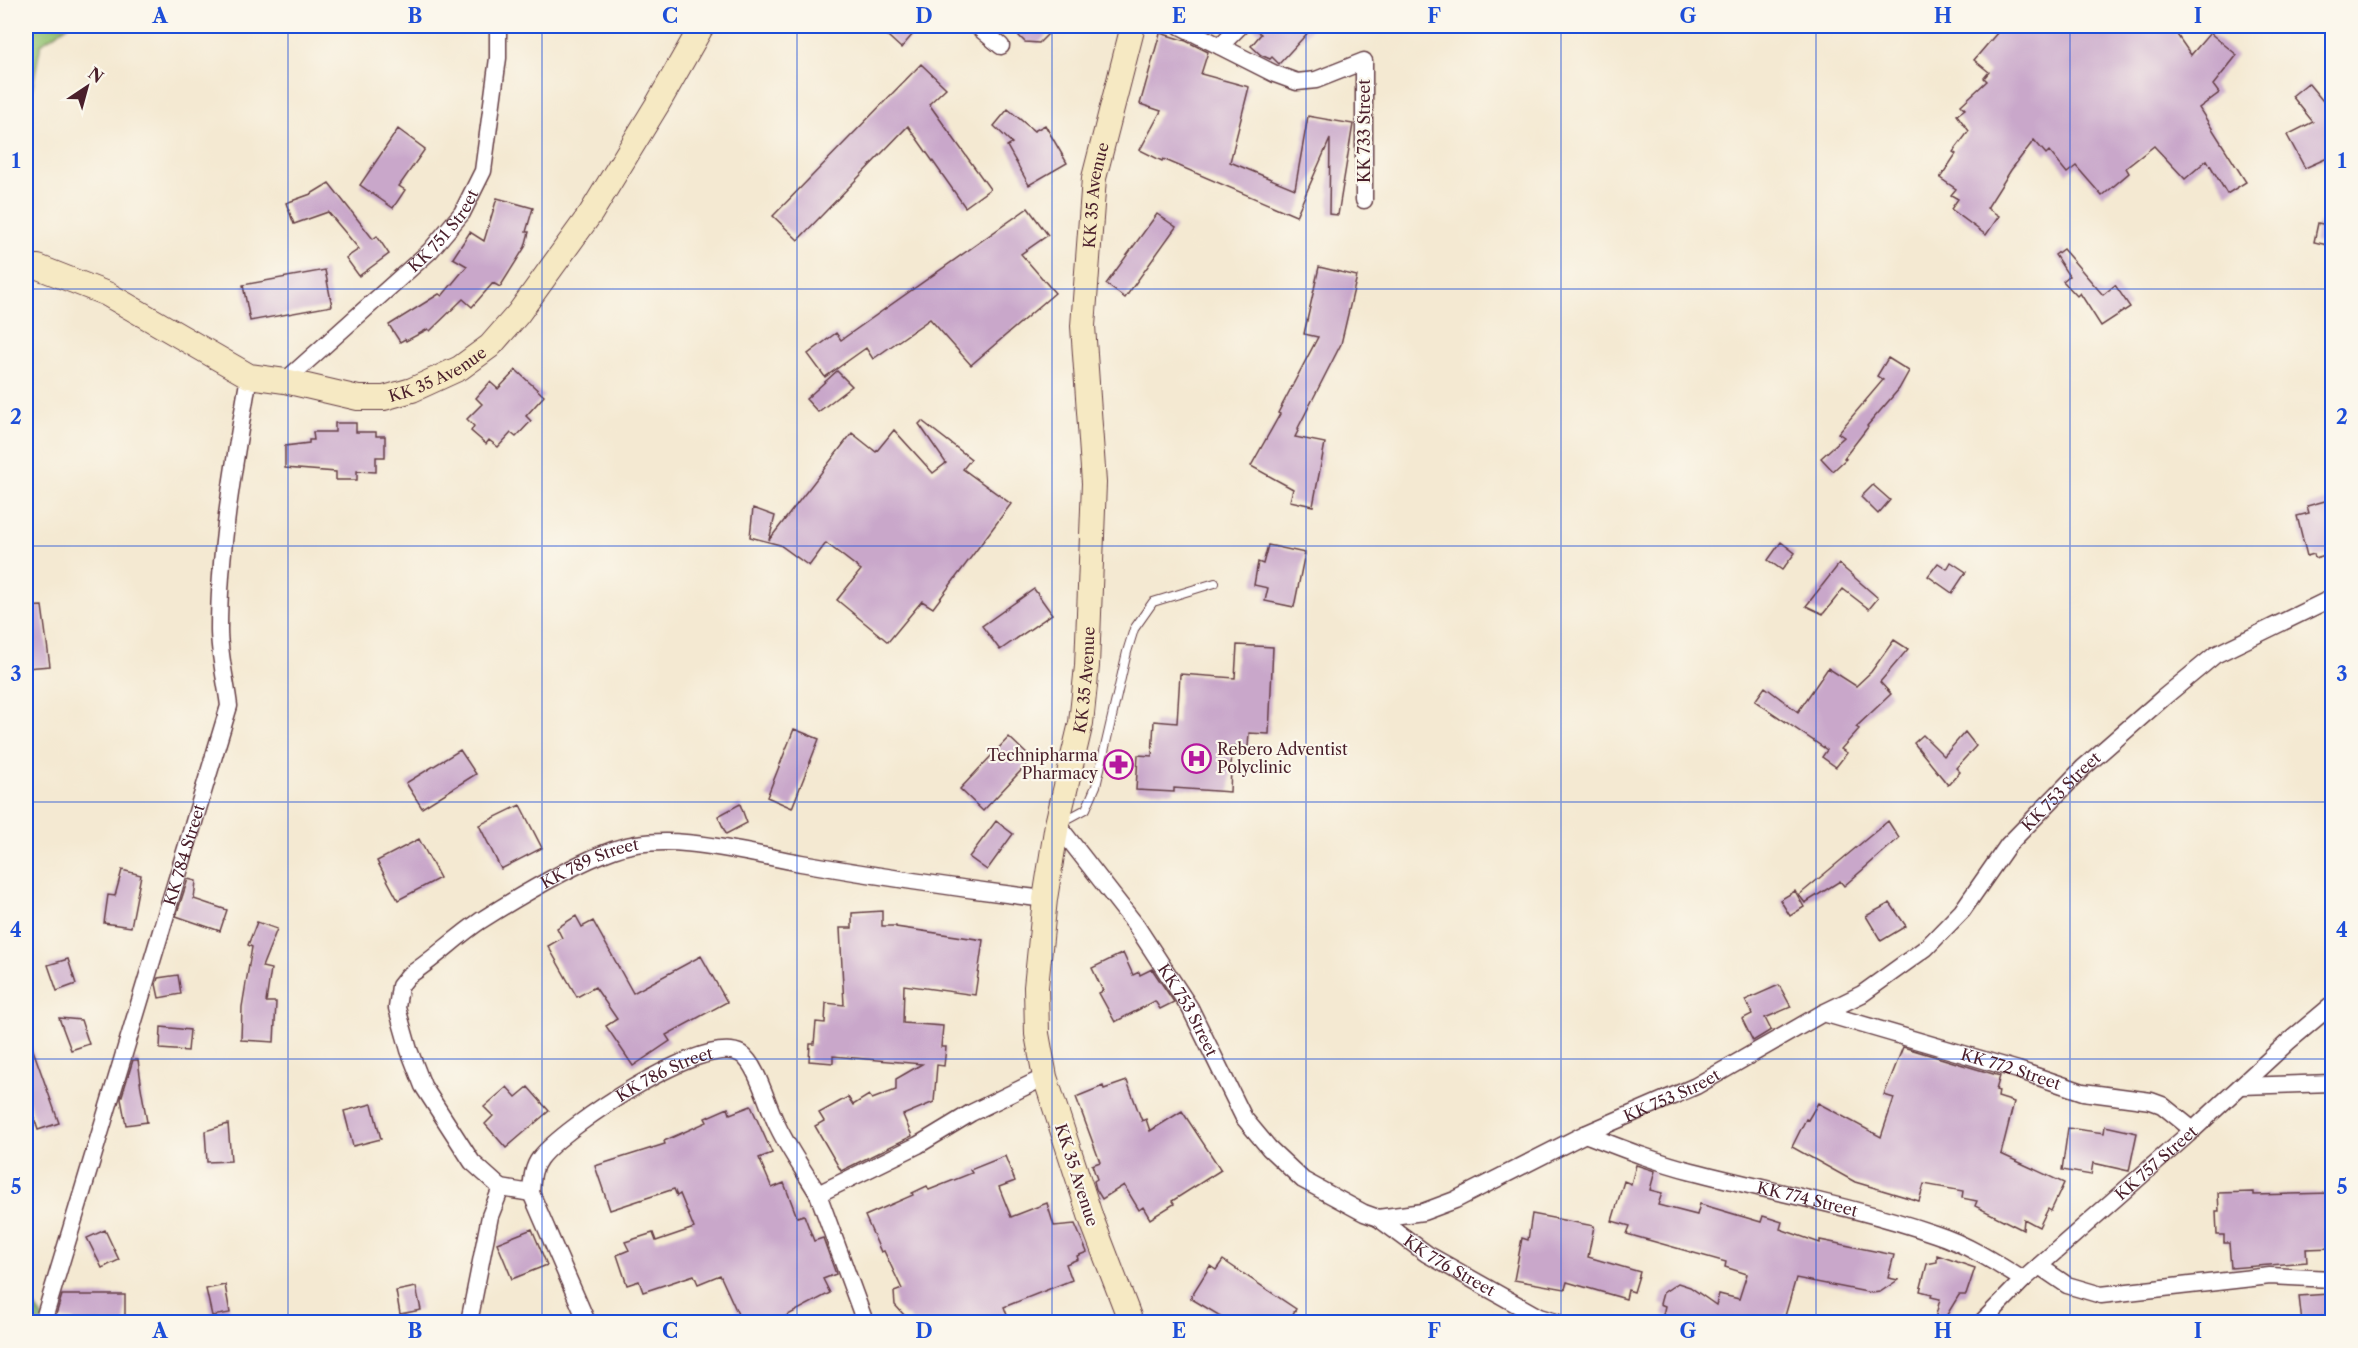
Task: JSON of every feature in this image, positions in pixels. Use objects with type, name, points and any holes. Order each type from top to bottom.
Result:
[{"type":"main road","name":"KK 35 Avenue","points":[[26,268],[38,267],[106,294],[249,376],[285,381],[358,398],[384,398],[412,390],[460,368],[490,346],[518,314],[591,213],[702,26]]},
{"type":"main road","name":"KK 35 Avenue","points":[[1131,1323],[1090,1218],[1045,1077],[1037,1034],[1036,987],[1045,899],[1057,824],[1081,723],[1087,666],[1094,483],[1083,326],[1094,178],[1133,26]]},
{"type":"street","name":"KK 751 Street","points":[[285,381],[430,251],[462,213],[483,171],[498,58],[498,26]]},
{"type":"street","points":[[977,26],[1001,46]]},
{"type":"street","points":[[1180,26],[1220,46],[1240,26]]},
{"type":"street","name":"KK 733 Street","points":[[1220,46],[1275,74],[1297,82],[1316,80],[1364,61],[1364,200]]},
{"type":"street","name":"KK 784 Street","points":[[43,1323],[229,706],[219,632],[220,602],[232,480],[249,376]]},
{"type":"street","name":"KK 753 Street","points":[[1057,824],[1136,924],[1190,1008],[1244,1118],[1269,1148],[1303,1180],[1378,1218],[1423,1212],[1455,1200],[1586,1134],[1696,1086],[1823,1013],[1862,994],[1926,948],[1962,911],[2008,844],[2083,768],[2215,655],[2332,598]]},
{"type":"street","name":"KK 789 Street","points":[[501,1188],[472,1162],[423,1086],[409,1050],[397,1008],[400,986],[408,976],[480,921],[585,861],[615,849],[638,845],[711,844],[802,863],[1045,899]]},
{"type":"street","name":"KK 757 Street","points":[[1982,1323],[2038,1266],[2332,1005]]},
{"type":"street","name":"KK 772 Street","points":[[1823,1013],[2018,1070],[2083,1092],[2151,1101],[2162,1105],[2193,1130]]},
{"type":"street","name":"KK 786 Street","points":[[531,1193],[535,1166],[540,1158],[566,1134],[622,1094],[679,1063],[709,1052],[729,1051],[741,1054],[751,1066],[763,1089],[777,1127],[818,1194],[865,1323]]},
{"type":"street","points":[[818,1194],[918,1145],[971,1113],[1045,1077]]},
{"type":"street","points":[[2241,1086],[2332,1083]]},
{"type":"street","name":"KK 774 Street","points":[[1586,1134],[1638,1155],[1692,1171],[1935,1234],[1975,1251],[2023,1280]]},
{"type":"street","points":[[469,1323],[490,1216],[501,1188],[531,1193],[587,1323]]},
{"type":"street","name":"KK 776 Street","points":[[1378,1218],[1428,1254],[1539,1317],[1556,1323]]},
{"type":"street","points":[[2038,1266],[2067,1285],[2101,1295],[2270,1276],[2332,1279]]},
{"type":"lane","points":[[1057,824],[1086,809],[1096,786],[1134,629],[1152,602],[1215,583]]},
{"type":"green space","points":[[26,26],[68,26],[41,44],[31,95],[26,100]]},
{"type":"green space","points":[[34,1306],[46,1322],[26,1322],[26,1307]]},
{"type":"building","points":[[877,26],[920,26],[901,48]]},
{"type":"building","points":[[1009,26],[1056,26],[1039,43],[1025,42]]},
{"type":"building","points":[[1251,26],[1314,26],[1279,64],[1272,57],[1270,59],[1261,55],[1251,46],[1261,34]]},
{"type":"building","points":[[2003,26],[2171,26],[2191,55],[2210,33],[2237,55],[2213,85],[2219,93],[2199,108],[2246,182],[2227,194],[2207,160],[2185,179],[2154,146],[2126,168],[2129,173],[2102,196],[2076,166],[2067,173],[2049,151],[2046,154],[2034,140],[2011,170],[1987,208],[1999,216],[1986,235],[1951,209],[1958,199],[1951,195],[1956,189],[1940,178],[1956,154],[1953,152],[1969,131],[1957,115],[1965,109],[1961,105],[1987,81],[1984,78],[1989,72],[1974,60]]},
{"type":"building","points":[[1160,33],[1186,41],[1208,52],[1201,74],[1249,87],[1230,162],[1295,189],[1308,116],[1353,124],[1338,215],[1329,214],[1330,139],[1296,216],[1140,150],[1161,111],[1140,104]]},
{"type":"building","points":[[921,64],[946,88],[929,104],[990,189],[965,207],[908,126],[798,240],[773,216]]},
{"type":"building","points":[[2308,83],[2332,112],[2332,156],[2305,168],[2287,135],[2313,122],[2292,96]]},
{"type":"building","points":[[1008,109],[1034,131],[1045,125],[1067,163],[1029,185],[1007,146],[1012,143],[994,126]]},
{"type":"building","points":[[398,129],[425,149],[399,186],[405,190],[393,208],[360,185]]},
{"type":"building","points":[[329,183],[373,239],[377,236],[389,254],[359,276],[346,258],[359,249],[328,212],[294,224],[286,203],[311,194]]},
{"type":"building","points":[[497,198],[533,208],[526,232],[529,232],[525,247],[500,287],[493,283],[472,307],[463,299],[430,331],[428,329],[400,342],[389,325],[439,294],[442,296],[467,266],[453,258],[470,232],[484,241]]},
{"type":"building","points":[[1028,208],[1048,235],[1021,254],[1055,293],[971,365],[930,319],[873,359],[866,348],[825,377],[808,354],[836,333],[841,340]]},
{"type":"building","points":[[1157,214],[1176,227],[1125,298],[1106,284]]},
{"type":"building","points":[[2318,223],[2332,226],[2332,246],[2314,242]]},
{"type":"building","points":[[2063,249],[2103,295],[2115,285],[2130,307],[2101,326],[2080,293],[2077,296],[2063,281],[2069,276],[2055,255]]},
{"type":"building","points":[[1319,267],[1357,276],[1341,344],[1295,437],[1325,443],[1313,506],[1290,501],[1293,489],[1251,466],[1318,337],[1304,334]]},
{"type":"building","points":[[325,270],[332,306],[250,321],[243,285]]},
{"type":"building","points":[[1888,358],[1909,371],[1899,389],[1867,426],[1844,458],[1846,459],[1833,471],[1821,458],[1844,437],[1838,433],[1883,380],[1877,376]]},
{"type":"building","points":[[516,370],[544,396],[526,416],[531,421],[516,437],[511,433],[498,447],[489,440],[486,444],[471,431],[474,426],[467,419],[482,404],[476,398],[490,382],[498,389]]},
{"type":"building","points":[[837,371],[852,386],[818,412],[806,399]]},
{"type":"building","points":[[922,421],[971,459],[963,469],[1011,504],[933,608],[922,601],[888,642],[837,600],[861,570],[826,543],[809,566],[780,545],[750,537],[753,508],[775,516],[769,540],[852,433],[876,452],[894,430],[933,473],[946,463],[919,424]]},
{"type":"building","points":[[335,423],[356,423],[356,432],[376,432],[376,436],[385,436],[385,457],[376,457],[376,472],[357,471],[357,480],[336,480],[336,472],[285,468],[285,446],[309,443],[309,440],[314,440],[313,432],[335,432]]},
{"type":"building","points":[[1873,485],[1890,500],[1878,514],[1861,497]]},
{"type":"building","points":[[2332,499],[2332,553],[2315,558],[2314,554],[2307,556],[2297,516],[2309,513],[2307,506]]},
{"type":"building","points":[[1781,542],[1795,553],[1782,570],[1768,560]]},
{"type":"building","points":[[1268,545],[1305,553],[1294,607],[1265,601],[1268,588],[1254,585],[1258,562],[1263,564]]},
{"type":"building","points":[[1951,562],[1966,572],[1952,593],[1928,576],[1938,563],[1947,569]]},
{"type":"building","points":[[1839,564],[1878,598],[1869,609],[1843,589],[1823,614],[1806,606]]},
{"type":"building","points":[[1034,589],[1052,614],[1000,650],[982,626]]},
{"type":"building","points":[[42,606],[50,666],[26,668],[26,607]]},
{"type":"building","points":[[1894,640],[1908,649],[1880,682],[1891,694],[1856,727],[1859,729],[1841,749],[1847,753],[1836,767],[1822,757],[1827,750],[1755,701],[1765,687],[1798,712],[1828,668],[1856,686],[1871,672]]},
{"type":"building","points":[[1237,645],[1273,647],[1269,734],[1249,733],[1248,747],[1232,746],[1230,792],[1174,788],[1174,792],[1136,790],[1138,755],[1152,756],[1154,721],[1177,723],[1180,674],[1235,678]]},
{"type":"building","points":[[794,729],[819,739],[792,808],[767,797]]},
{"type":"building","points":[[1965,732],[1976,746],[1956,768],[1960,772],[1948,785],[1914,743],[1923,735],[1944,756]]},
{"type":"building","points":[[1009,737],[1032,759],[983,811],[960,789]]},
{"type":"building","points":[[460,750],[476,774],[422,808],[406,783]]},
{"type":"building","points":[[740,804],[747,823],[726,834],[718,816]]},
{"type":"building","points":[[520,805],[542,848],[501,869],[479,825]]},
{"type":"building","points":[[996,821],[1013,834],[987,870],[969,857]]},
{"type":"building","points":[[1888,821],[1899,838],[1844,886],[1840,881],[1805,903],[1799,895]]},
{"type":"building","points":[[419,839],[440,878],[398,900],[377,861]]},
{"type":"building","points":[[122,870],[141,875],[131,927],[104,923],[108,895],[115,896]]},
{"type":"building","points":[[188,879],[196,881],[194,899],[227,910],[220,931],[176,916]]},
{"type":"building","points":[[1795,891],[1804,907],[1790,916],[1780,900]]},
{"type":"building","points":[[1890,903],[1906,926],[1881,941],[1866,916]]},
{"type":"building","points":[[882,911],[882,926],[896,926],[983,940],[975,995],[904,985],[903,1023],[943,1026],[941,1047],[946,1047],[944,1066],[937,1065],[934,1102],[903,1115],[912,1136],[841,1171],[815,1126],[824,1121],[819,1113],[848,1097],[853,1105],[869,1095],[872,1099],[896,1090],[896,1079],[922,1064],[833,1056],[833,1063],[809,1061],[810,1044],[814,1044],[816,1022],[825,1023],[826,1003],[844,1005],[840,928],[852,928],[852,913]]},
{"type":"building","points":[[576,916],[582,927],[593,921],[633,993],[701,956],[727,1002],[666,1035],[670,1041],[633,1066],[606,1026],[617,1019],[595,987],[577,997],[548,946],[562,938],[557,928]]},
{"type":"building","points":[[257,922],[277,929],[262,967],[271,969],[266,1002],[276,1002],[274,1042],[241,1040],[242,1007],[252,947],[248,945]]},
{"type":"building","points":[[1123,953],[1133,975],[1139,972],[1140,975],[1152,969],[1174,1002],[1160,1009],[1155,1001],[1115,1022],[1099,993],[1103,991],[1092,968]]},
{"type":"building","points":[[68,959],[76,984],[57,991],[48,965]]},
{"type":"building","points":[[178,975],[181,994],[159,998],[156,984],[158,978]]},
{"type":"building","points":[[1779,985],[1791,1007],[1765,1018],[1771,1030],[1753,1041],[1742,1019],[1752,1014],[1745,1000]]},
{"type":"building","points":[[59,1018],[81,1020],[89,1044],[71,1050]]},
{"type":"building","points":[[161,1027],[190,1030],[188,1051],[160,1049]]},
{"type":"building","points":[[27,1033],[59,1123],[38,1130],[26,1093]]},
{"type":"building","points":[[1903,1047],[2000,1076],[1996,1090],[1999,1091],[1998,1097],[2014,1102],[2001,1154],[2064,1183],[2051,1211],[2048,1209],[2039,1227],[2024,1219],[2023,1230],[1975,1206],[1977,1201],[1962,1198],[1963,1191],[1924,1184],[1919,1201],[1855,1182],[1792,1147],[1806,1119],[1808,1120],[1818,1103],[1881,1137],[1894,1098],[1884,1095]]},
{"type":"building","points":[[133,1060],[138,1060],[147,1122],[126,1125],[121,1099]]},
{"type":"building","points":[[1127,1081],[1142,1121],[1146,1119],[1150,1131],[1182,1111],[1221,1170],[1172,1201],[1174,1204],[1150,1219],[1143,1207],[1139,1210],[1124,1185],[1102,1199],[1096,1189],[1094,1181],[1097,1179],[1092,1165],[1100,1162],[1076,1097],[1103,1086],[1104,1089]]},
{"type":"building","points":[[507,1087],[516,1097],[528,1087],[549,1111],[506,1148],[485,1124],[493,1116],[484,1107]]},
{"type":"building","points":[[372,1104],[381,1139],[353,1146],[344,1111]]},
{"type":"building","points":[[751,1106],[772,1153],[759,1158],[772,1188],[784,1183],[797,1217],[804,1215],[814,1241],[823,1238],[836,1274],[823,1279],[830,1293],[786,1316],[789,1323],[742,1323],[720,1275],[698,1284],[694,1275],[643,1292],[639,1281],[627,1285],[617,1255],[629,1250],[625,1242],[653,1233],[656,1241],[694,1228],[680,1194],[677,1196],[674,1189],[610,1210],[595,1166],[665,1144],[664,1141],[707,1122],[705,1118],[728,1108],[730,1114]]},
{"type":"building","points":[[228,1124],[231,1161],[207,1162],[205,1131]]},
{"type":"building","points":[[2105,1126],[2137,1133],[2129,1171],[2093,1163],[2091,1175],[2062,1170],[2068,1128],[2104,1133]]},
{"type":"building","points":[[1005,1156],[1015,1181],[999,1187],[1011,1217],[1047,1203],[1054,1226],[1075,1224],[1087,1252],[1066,1264],[1072,1280],[1004,1307],[1010,1323],[911,1321],[910,1317],[905,1316],[895,1305],[894,1292],[902,1289],[884,1251],[881,1252],[865,1216],[913,1195],[912,1193],[927,1186],[929,1190],[972,1173],[970,1170]]},
{"type":"building","points":[[1636,1165],[1655,1171],[1650,1190],[1662,1193],[1658,1205],[1697,1215],[1700,1204],[1761,1222],[1763,1216],[1782,1222],[1780,1229],[1820,1243],[1820,1240],[1894,1255],[1888,1278],[1898,1280],[1880,1292],[1872,1293],[1796,1278],[1783,1323],[1703,1323],[1663,1315],[1665,1306],[1660,1304],[1663,1293],[1678,1283],[1690,1287],[1716,1305],[1719,1294],[1739,1299],[1747,1274],[1725,1267],[1726,1262],[1627,1234],[1630,1226],[1612,1221],[1624,1181],[1631,1184]]},
{"type":"building","points":[[2254,1192],[2254,1195],[2332,1193],[2332,1248],[2306,1249],[2307,1262],[2231,1268],[2229,1243],[2224,1243],[2224,1235],[2217,1235],[2218,1193]]},
{"type":"building","points":[[1532,1214],[1594,1226],[1588,1257],[1640,1272],[1634,1292],[1628,1290],[1626,1299],[1567,1282],[1565,1289],[1514,1280],[1522,1238],[1528,1240]]},
{"type":"building","points":[[532,1229],[547,1265],[512,1279],[497,1243]]},
{"type":"building","points":[[105,1230],[119,1260],[102,1268],[87,1238]]},
{"type":"building","points":[[1937,1255],[1975,1268],[1966,1295],[1959,1295],[1942,1323],[1934,1323],[1940,1299],[1920,1291],[1927,1264],[1937,1262]]},
{"type":"building","points":[[1223,1260],[1296,1309],[1287,1323],[1232,1323],[1190,1298],[1210,1266],[1216,1270]]},
{"type":"building","points":[[225,1285],[230,1313],[212,1316],[206,1289]]},
{"type":"building","points":[[416,1287],[421,1310],[400,1314],[396,1291]]},
{"type":"building","points":[[2329,1294],[2331,1315],[2322,1316],[2322,1323],[2302,1323],[2299,1296]]},
{"type":"building","points":[[62,1295],[125,1295],[125,1323],[74,1323],[74,1320],[55,1318]]},
{"type":"place","name":"Rebero Adventist Polyclinic","points":[[1196,758]]},
{"type":"place","name":"Technipharma Pharmacy","points":[[1119,764]]}]
